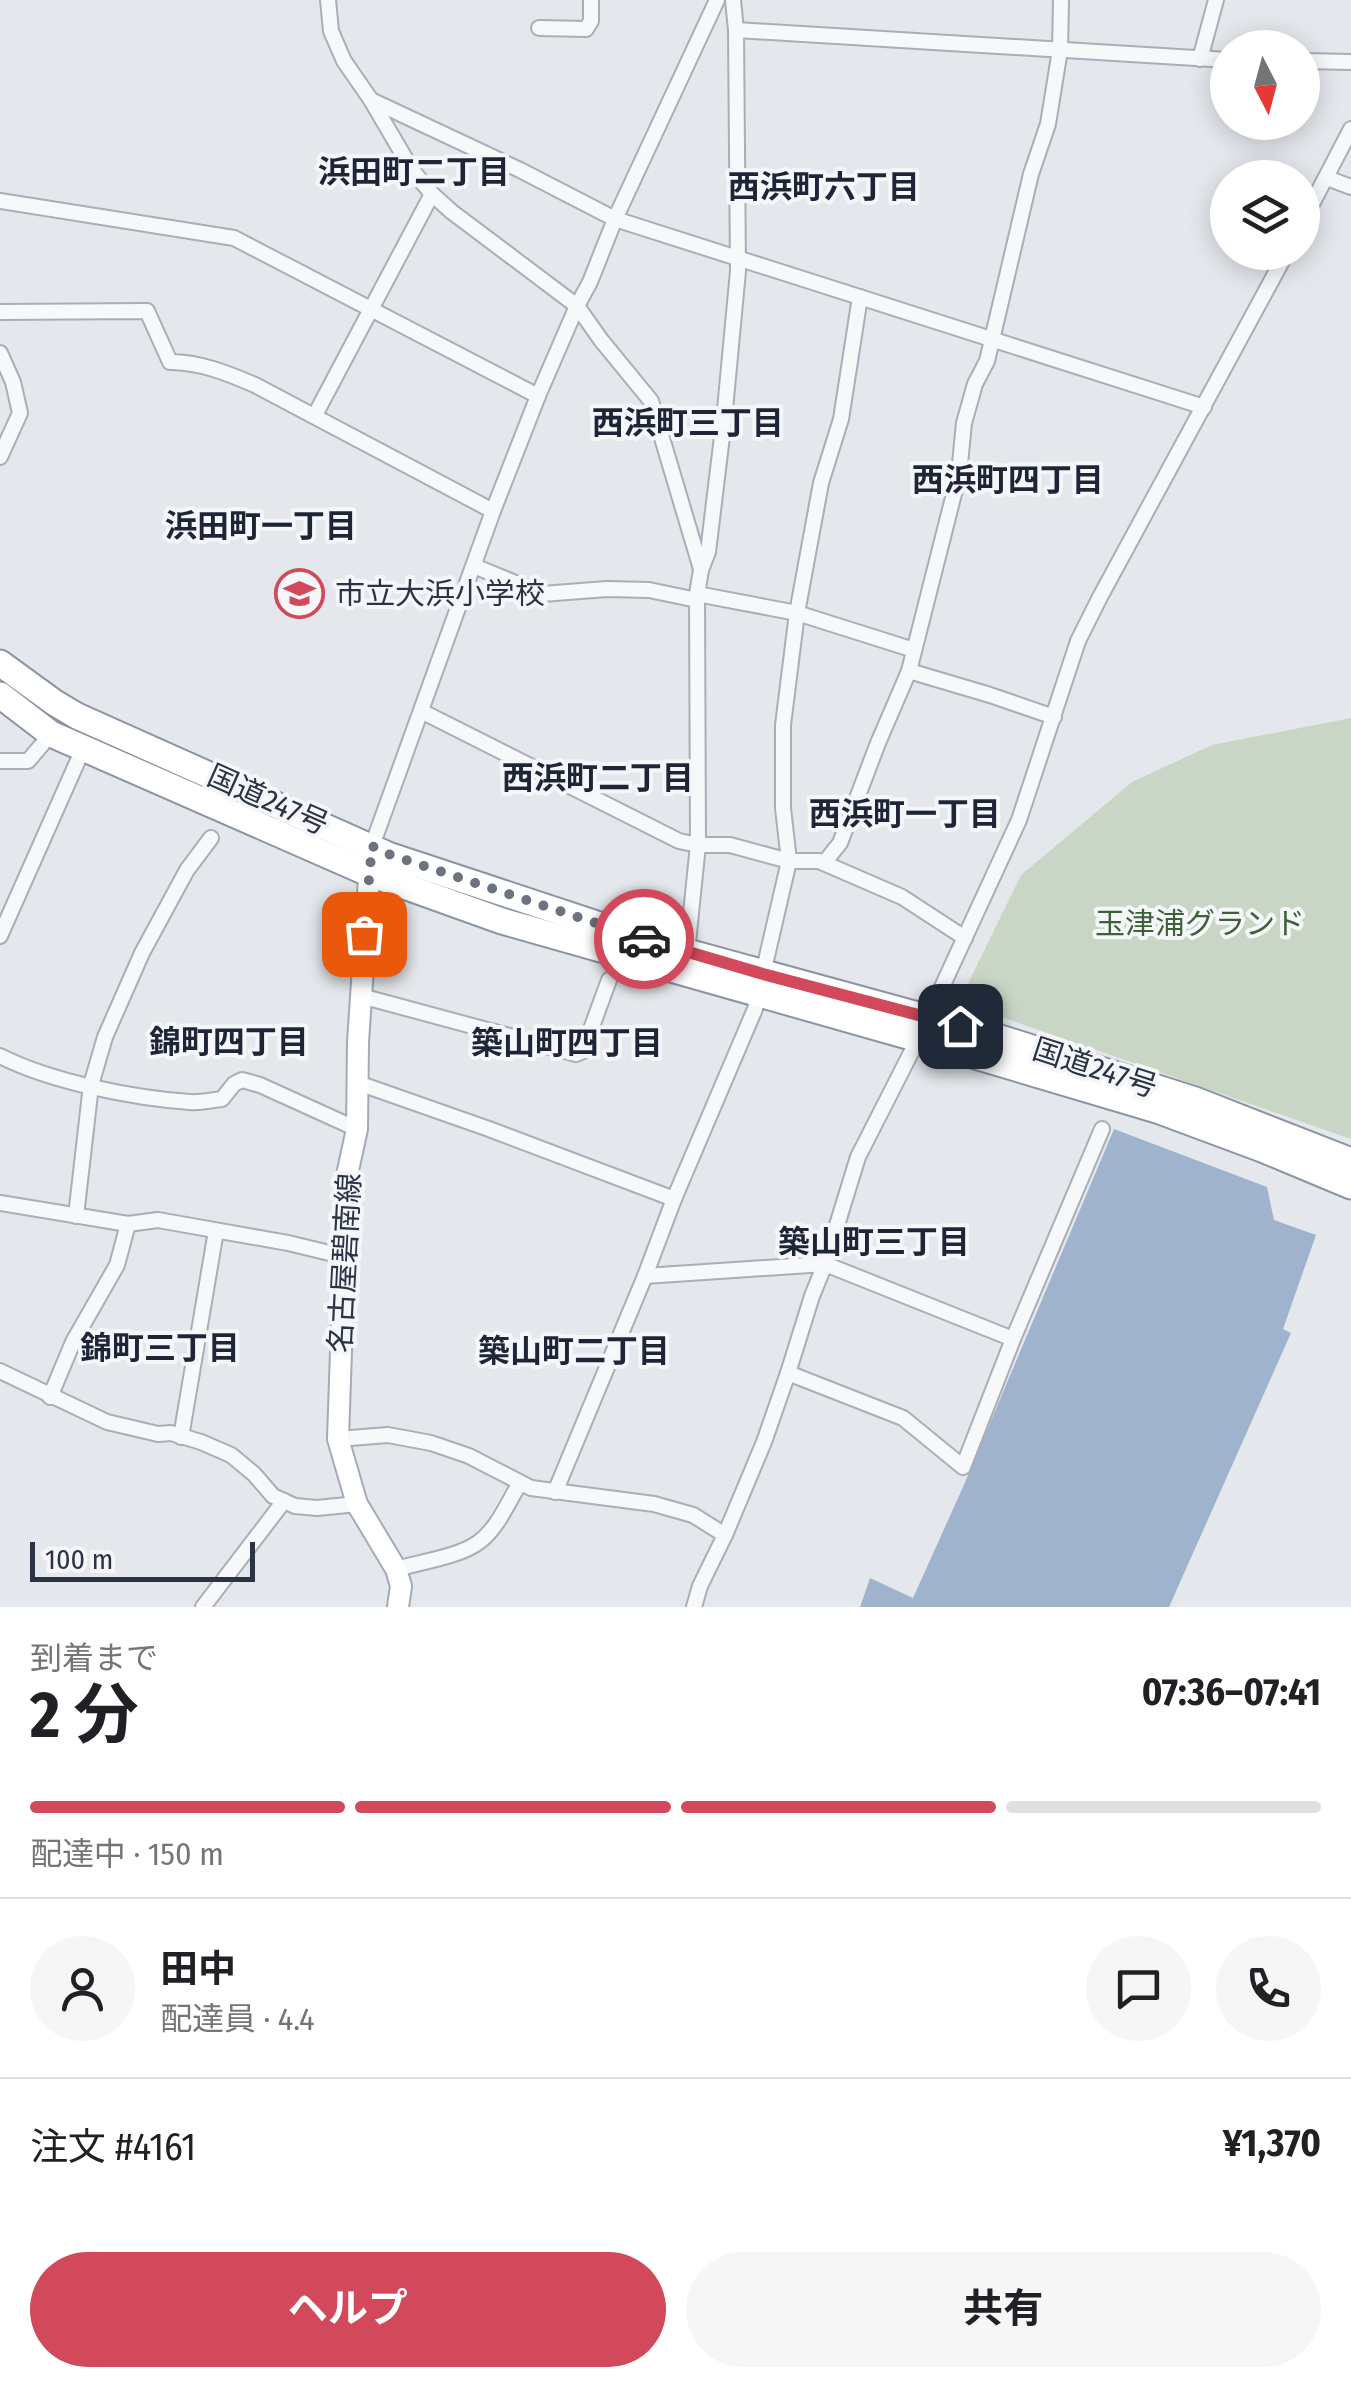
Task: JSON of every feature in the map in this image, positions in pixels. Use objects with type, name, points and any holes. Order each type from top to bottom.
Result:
[{"type":"highway","name":"国道247号","points":[[0,663],[77,716],[388,854],[686,952],[761,984]]},
{"type":"highway","name":"国道247号","points":[[0,696],[50,734],[368,873],[502,922],[761,984],[1194,1100],[1351,1161]]},
{"type":"highway","name":"国道247号","points":[[923,1028],[1262,1149],[1351,1186]]},
{"type":"main road","name":"名古屋碧南線","points":[[372,846],[361,996],[357,1129],[347,1176],[338,1439],[357,1504],[396,1569],[400,1586],[398,1607]]},
{"type":"street","points":[[328,0],[336,46],[412,170],[452,212],[577,306],[652,401],[701,570]]},
{"type":"street","points":[[538,28],[586,28],[591,24],[591,0]]},
{"type":"street","points":[[372,846],[538,396],[716,0]]},
{"type":"street","points":[[686,952],[698,845],[697,597],[708,552],[724,420],[738,257],[733,0]]},
{"type":"street","points":[[824,863],[840,843],[909,671],[959,474],[964,423],[975,384],[988,361],[1031,174],[1048,124],[1060,50],[1060,0]]},
{"type":"street","points":[[1200,60],[1216,0]]},
{"type":"street","points":[[736,30],[1210,60]]},
{"type":"street","points":[[1320,62],[1351,62]]},
{"type":"street","points":[[371,100],[615,219],[1204,407]]},
{"type":"street","points":[[1320,191],[1351,128]]},
{"type":"street","points":[[1327,178],[1351,187]]},
{"type":"street","points":[[316,416],[432,194]]},
{"type":"street","points":[[0,202],[226,235],[538,396]]},
{"type":"street","points":[[694,1607],[764,1442],[858,1157],[923,1028],[1019,820],[1078,642],[1277,270]]},
{"type":"street","points":[[556,1492],[755,1009],[789,860],[783,808],[782,725],[797,613],[821,483],[842,419],[860,297]]},
{"type":"street","points":[[0,312],[146,311],[170,362],[223,372],[316,416],[493,511]]},
{"type":"street","points":[[0,353],[13,382],[20,413],[0,457]]},
{"type":"street","points":[[474,566],[542,594],[607,589],[697,597],[797,613],[914,650]]},
{"type":"street","points":[[909,671],[1054,717]]},
{"type":"street","points":[[421,711],[679,841],[730,845],[789,860],[824,863],[902,898],[965,938]]},
{"type":"street","points":[[0,761],[28,761],[50,734]]},
{"type":"street","points":[[0,936],[84,748]]},
{"type":"street","points":[[76,1216],[91,1085],[106,1037],[142,953],[186,870],[212,838]]},
{"type":"street","points":[[361,996],[576,1054],[583,1051],[609,980]]},
{"type":"street","points":[[0,1056],[30,1070],[91,1085],[192,1102],[222,1099],[242,1080],[357,1129]]},
{"type":"street","points":[[358,1083],[674,1200]]},
{"type":"street","points":[[788,1373],[903,1418],[963,1467],[1102,1129]]},
{"type":"street","points":[[0,1203],[128,1224],[158,1220],[346,1257]]},
{"type":"street","points":[[50,1397],[74,1342],[117,1265],[128,1224]]},
{"type":"street","points":[[181,1437],[216,1230]]},
{"type":"street","points":[[645,1276],[825,1264],[1013,1340]]},
{"type":"street","points":[[0,1371],[107,1422],[202,1442],[231,1455],[273,1496],[296,1506],[357,1504]]},
{"type":"street","points":[[338,1439],[388,1435],[431,1443],[468,1456],[531,1488],[654,1504],[693,1515],[725,1536]]},
{"type":"street","points":[[396,1569],[467,1549],[482,1540],[520,1483]]},
{"type":"street","points":[[202,1607],[284,1500]]},
{"type":"green space","name":"玉津浦グランド","points":[[1351,718],[1351,1139],[959,1002],[1021,875],[1132,782],[1212,745]]},
{"type":"water","points":[[1114,1129],[1267,1187],[1274,1220],[1316,1235],[1283,1329],[1291,1333],[1169,1607],[860,1607],[870,1578],[913,1598]]},
{"type":"way so far","points":[[364,934],[372,846],[644,939]]},
{"type":"place","name":"市立大浜小学校","points":[[300,594]]},
{"type":"district","name":"浜田町二丁目","points":[[414,172]]},
{"type":"district","name":"西浜町六丁目","points":[[824,187]]},
{"type":"district","name":"西浜町三丁目","points":[[688,423]]},
{"type":"district","name":"西浜町四丁目","points":[[1008,480]]},
{"type":"district","name":"浜田町一丁目","points":[[261,526]]},
{"type":"district","name":"西浜町二丁目","points":[[598,778]]},
{"type":"district","name":"西浜町一丁目","points":[[905,814]]},
{"type":"district","name":"錦町四丁目","points":[[229,1042]]},
{"type":"district","name":"築山町四丁目","points":[[567,1043]]},
{"type":"district","name":"築山町三丁目","points":[[874,1242]]},
{"type":"district","name":"錦町三丁目","points":[[160,1348]]},
{"type":"district","name":"築山町二丁目","points":[[574,1351]]},
{"type":"route","points":[[644,939],[960,1026]]}]
